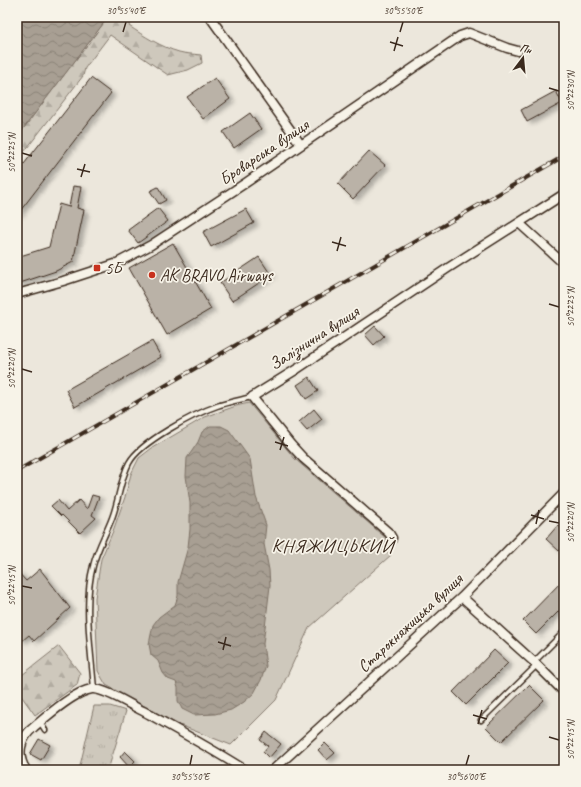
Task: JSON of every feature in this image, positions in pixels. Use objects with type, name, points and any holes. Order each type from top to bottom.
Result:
[{"type":"street","points":[[210,17],[301,145]]},
{"type":"street","name":"Броварська вулиця","points":[[17,294],[63,282],[115,264],[151,245],[248,182],[460,36],[469,33],[518,52]]},
{"type":"street","name":"Залізнична вулиця","points":[[252,397],[297,369],[448,268],[564,194]]},
{"type":"street","points":[[519,223],[564,264]]},
{"type":"street","points":[[252,397],[291,445],[317,470],[389,533],[392,538],[391,541]]},
{"type":"street","name":"Старокняжицька вулиця","points":[[273,770],[462,597],[564,493]]},
{"type":"street","points":[[462,597],[535,663],[564,692]]},
{"type":"street","points":[[26,770],[20,758],[20,742],[31,729],[74,697],[94,689],[105,692],[124,701],[207,746],[245,770]]},
{"type":"lane","points":[[94,689],[88,615],[90,574],[96,555],[112,517],[128,464],[133,456],[149,442],[182,422],[216,407],[252,397]]},
{"type":"lane","points":[[481,720],[564,632]]},
{"type":"lane","points":[[40,722],[45,730]]},
{"type":"green space","points":[[106,17],[135,17],[129,26],[172,50],[182,53],[201,55],[202,63],[188,70],[168,75],[110,35],[85,68],[83,76],[17,161],[17,137],[106,20]]},
{"type":"green space","points":[[249,403],[295,459],[387,539],[383,547],[391,555],[309,628],[276,700],[231,745],[177,724],[106,685],[98,671],[95,598],[101,559],[125,497],[131,474],[139,458],[152,448],[205,417]]},
{"type":"green space","points":[[59,646],[80,673],[77,685],[35,715],[17,690],[17,684],[22,675]]},
{"type":"green space","points":[[94,706],[110,706],[126,711],[108,770],[79,770]]},
{"type":"water","points":[[17,17],[106,17],[106,20],[17,137]]},
{"type":"water","points":[[210,426],[221,426],[229,430],[250,459],[256,497],[266,525],[264,544],[269,570],[270,586],[263,644],[266,666],[254,693],[244,702],[231,710],[215,714],[194,715],[182,709],[178,701],[178,688],[176,682],[168,679],[163,673],[158,661],[151,655],[149,644],[153,625],[159,617],[175,605],[178,596],[178,582],[188,547],[190,529],[190,503],[186,476],[187,458],[198,442],[202,432]]},
{"type":"building","points":[[91,78],[111,93],[17,215],[17,173]]},
{"type":"building","points":[[215,78],[230,99],[203,119],[187,97]]},
{"type":"building","points":[[556,91],[562,103],[527,122],[521,110]]},
{"type":"building","points":[[250,113],[261,129],[234,148],[223,132]]},
{"type":"building","points":[[369,151],[385,165],[353,199],[338,184]]},
{"type":"building","points":[[73,186],[81,187],[77,208],[84,210],[73,262],[56,271],[17,284],[17,257],[49,247],[59,204],[69,207]]},
{"type":"building","points":[[158,187],[166,200],[159,204],[150,191]]},
{"type":"building","points":[[158,208],[168,221],[138,243],[128,230]]},
{"type":"building","points":[[246,209],[254,223],[211,247],[203,232]]},
{"type":"building","points":[[173,243],[211,309],[167,335],[129,268]]},
{"type":"building","points":[[259,257],[271,275],[232,301],[220,283]]},
{"type":"building","points":[[375,326],[384,336],[374,345],[365,335]]},
{"type":"building","points":[[152,341],[161,357],[75,407],[66,390]]},
{"type":"building","points":[[309,377],[318,391],[306,399],[297,385]]},
{"type":"building","points":[[314,409],[322,419],[307,431],[299,422]]},
{"type":"building","points":[[92,495],[99,497],[92,515],[96,518],[80,533],[51,506],[58,500],[67,511],[79,500],[87,509]]},
{"type":"building","points":[[558,525],[564,531],[564,545],[559,551],[546,539]]},
{"type":"building","points":[[40,569],[70,608],[34,641],[29,635],[22,641],[17,635],[17,571],[26,581]]},
{"type":"building","points":[[564,579],[564,606],[536,634],[523,621]]},
{"type":"building","points":[[494,650],[508,663],[466,705],[453,692]]},
{"type":"building","points":[[529,685],[544,700],[501,742],[486,727]]},
{"type":"building","points":[[266,732],[281,744],[269,758],[263,752],[268,746],[260,740]]},
{"type":"building","points":[[39,739],[50,745],[41,760],[30,754]]},
{"type":"building","points":[[325,743],[335,753],[327,760],[318,750]]},
{"type":"building","points":[[125,751],[135,761],[129,767],[120,757]]},
{"type":"railway","points":[[17,471],[564,156]]},
{"type":"place","name":"5Б","points":[[97,268]]},
{"type":"place","name":"АК BRAVO Airways","points":[[152,275]]},
{"type":"district","name":"КНЯЖИЦЬКИЙ","points":[[333,546]]}]
